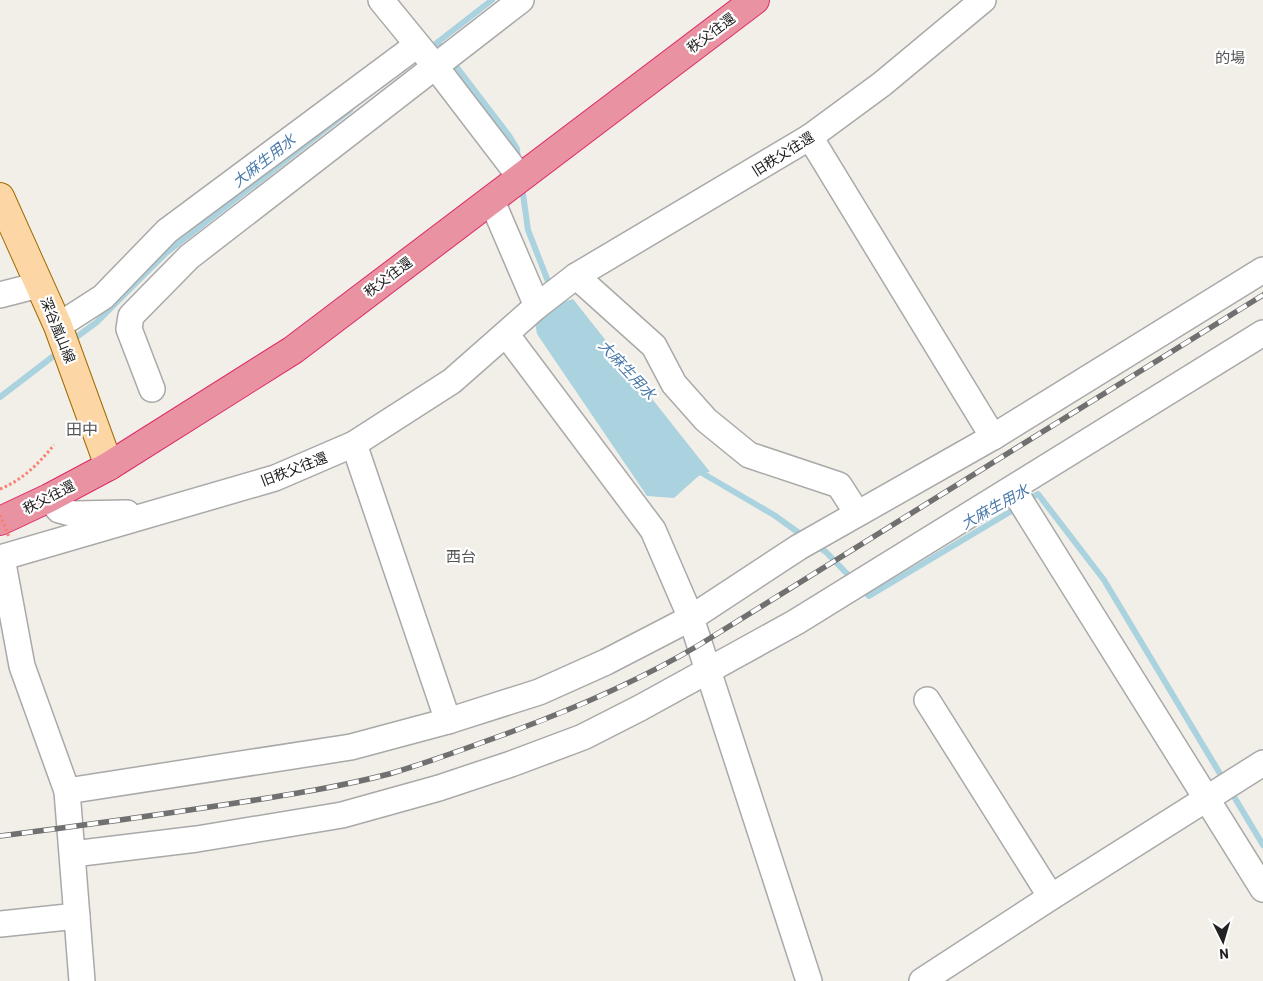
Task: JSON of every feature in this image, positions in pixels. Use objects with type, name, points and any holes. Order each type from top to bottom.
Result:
[{"type":"highway","name":"秩父往還","points":[[3,544],[49,498],[109,466],[294,350],[755,0]]},
{"type":"main road","name":"深谷嵐山線","points":[[0,197],[58,326],[109,466]]},
{"type":"street","points":[[381,0],[432,56],[520,177]]},
{"type":"street","points":[[116,309],[131,316],[178,244],[432,56],[521,0]]},
{"type":"street","name":"旧秩父往還","points":[[3,544],[152,514],[276,478],[354,444],[452,381],[557,291],[810,137],[882,84],[983,0]]},
{"type":"street","points":[[58,326],[116,309],[178,244],[432,56]]},
{"type":"street","points":[[810,137],[993,437]]},
{"type":"street","points":[[491,199],[557,291],[654,346],[674,384],[706,420],[749,455],[839,485],[856,513]]},
{"type":"street","points":[[67,791],[351,747],[539,692],[606,662],[692,618],[809,541],[993,437],[1263,270]]},
{"type":"street","points":[[0,294],[39,285]]},
{"type":"street","points":[[116,309],[129,329],[152,389]]},
{"type":"street","points":[[72,854],[197,839],[342,815],[439,788],[583,737],[708,672],[856,586],[1020,499],[1263,333]]},
{"type":"street","points":[[506,334],[653,530],[692,618],[809,981]]},
{"type":"street","points":[[354,444],[448,720]]},
{"type":"street","points":[[49,498],[59,510],[74,514],[112,512],[152,514]]},
{"type":"street","points":[[1020,499],[1263,889]]},
{"type":"street","points":[[3,544],[22,666],[67,791],[82,981]]},
{"type":"street","points":[[927,700],[1051,897]]},
{"type":"street","points":[[922,981],[1263,763]]},
{"type":"street","points":[[0,924],[77,916]]},
{"type":"path","points":[[0,488],[10,485],[35,467],[54,445]]},
{"type":"path","points":[[0,515],[3,544]]},
{"type":"water","points":[[573,299],[710,472],[702,473],[674,498],[647,496],[537,334],[535,322],[557,304]]},
{"type":"waterway","points":[[438,42],[492,0]]},
{"type":"waterway","name":"大麻生用水","points":[[429,49],[438,42],[446,53]]},
{"type":"waterway","name":"大麻生用水","points":[[452,61],[510,137],[517,149],[518,160]]},
{"type":"waterway","name":"大麻生用水","points":[[71,341],[97,322],[166,253],[350,110]]},
{"type":"waterway","name":"大麻生用水","points":[[522,187],[528,230],[551,289]]},
{"type":"waterway","name":"大麻生用水","points":[[0,397],[60,351]]},
{"type":"waterway","name":"大麻生用水","points":[[695,471],[702,473],[774,515],[806,538]]},
{"type":"waterway","name":"大麻生用水","points":[[1026,501],[1038,494],[1104,580],[1225,782]]},
{"type":"waterway","name":"大麻生用水","points":[[861,588],[869,596],[1018,507]]},
{"type":"waterway","name":"大麻生用水","points":[[816,545],[826,552],[854,581]]},
{"type":"waterway","name":"大麻生用水","points":[[1230,790],[1263,845]]},
{"type":"railway","points":[[0,836],[294,794],[351,783],[427,762],[570,709],[649,673],[699,645],[1263,295]]},
{"type":"district","name":"的場","points":[[1230,58]]},
{"type":"district","name":"田中","points":[[82,429]]},
{"type":"district","name":"西台","points":[[461,557]]}]
